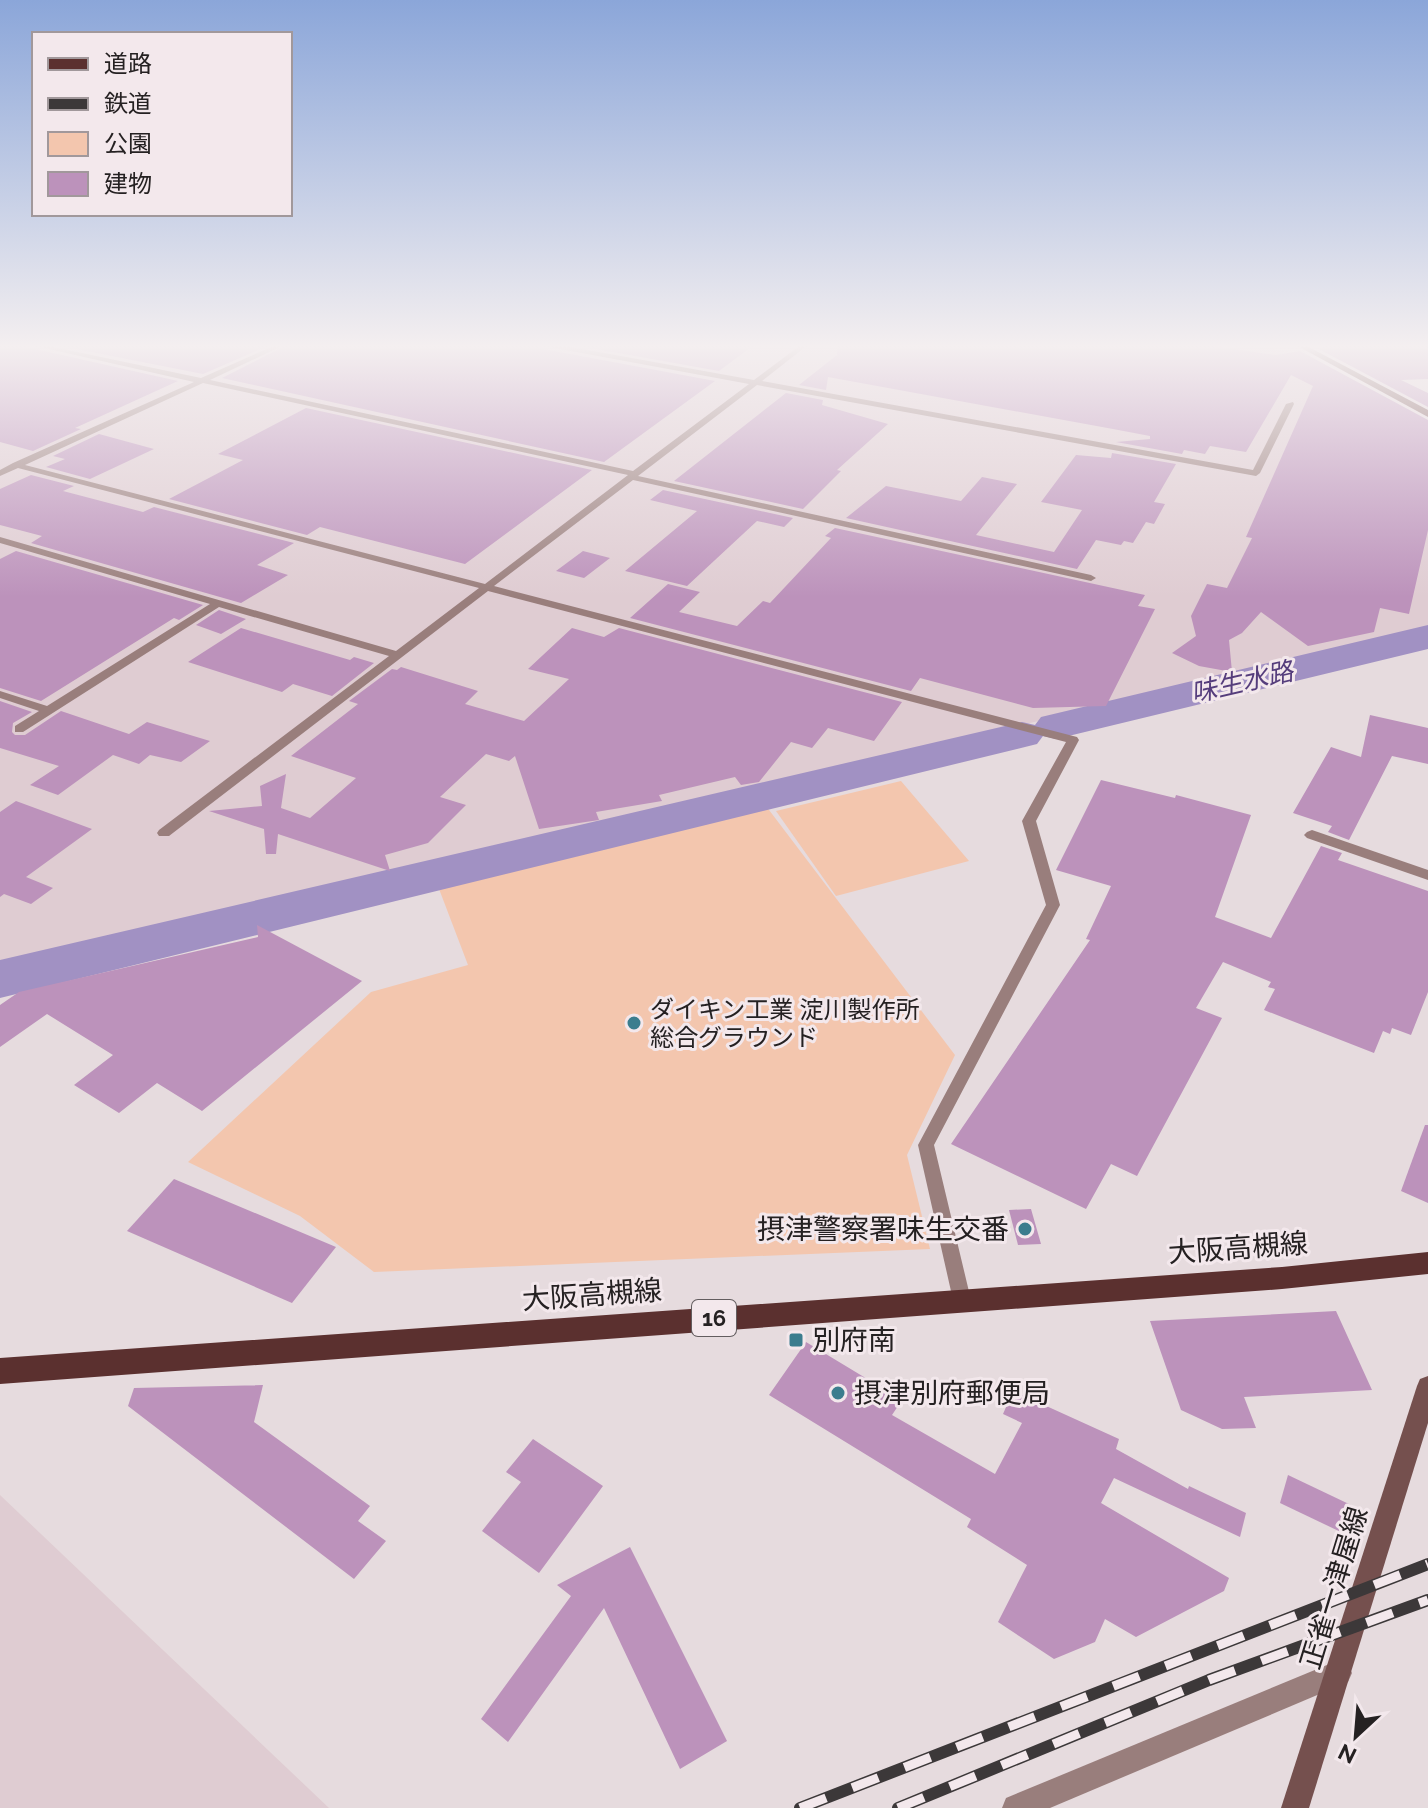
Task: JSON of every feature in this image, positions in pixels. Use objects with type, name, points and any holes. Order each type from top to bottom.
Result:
[{"type":"main road","name":"大阪高槻線","points":[[0,1371],[1267,1279],[1428,1263]]},
{"type":"main road","name":"正雀一津屋線","points":[[1295,1808],[1428,1386]]},
{"type":"street","points":[[1312,835],[1428,875]]},
{"type":"street","points":[[1016,1808],[1339,1673]]},
{"type":"lane","points":[[0,473],[97,428]]},
{"type":"lane","points":[[419,428],[1091,578]]},
{"type":"lane","points":[[164,833],[694,428]]},
{"type":"lane","points":[[1010,428],[1256,473],[1278,428]]},
{"type":"lane","points":[[16,465],[1073,740],[1029,821],[1053,905],[926,1145],[962,1300]]},
{"type":"lane","points":[[0,540],[398,655]]},
{"type":"lane","points":[[19,729],[218,603]]},
{"type":"lane","points":[[0,694],[48,710]]},
{"type":"shaded area","points":[[0,428],[1428,428],[1428,630],[0,964]]},
{"type":"shaded area","points":[[0,1495],[329,1808],[0,1808]]},
{"type":"green space","points":[[901,781],[969,861],[836,896],[776,811]]},
{"type":"green space","name":"ダイキン工業 淀川製作所 総合グラウンド","points":[[766,806],[955,1055],[907,1155],[930,1249],[374,1272],[300,1216],[188,1162],[371,992],[468,965],[436,881]]},
{"type":"building","points":[[0,428],[81,429],[33,451],[0,442]]},
{"type":"building","points":[[267,428],[400,428],[592,470],[465,564],[320,527],[307,535],[169,499],[243,460],[218,454]]},
{"type":"building","points":[[451,428],[650,428],[604,462]]},
{"type":"building","points":[[741,428],[883,428],[837,470],[841,471],[803,509],[674,481]]},
{"type":"building","points":[[1108,428],[1260,428],[1246,452],[1210,446],[1205,454],[1184,450],[1182,454],[1116,442],[1150,439],[1150,436]]},
{"type":"building","points":[[1294,428],[1428,428],[1428,530],[1409,614],[1380,608],[1374,632],[1308,646],[1261,612],[1242,633],[1229,640],[1232,672],[1199,666],[1172,653],[1196,636],[1191,616],[1207,584],[1227,588],[1252,538],[1246,537]]},
{"type":"building","points":[[99,434],[154,449],[90,479],[46,467],[65,459],[53,456]]},
{"type":"building","points":[[1112,453],[1176,464],[1154,502],[1165,504],[1154,524],[1146,522],[1133,543],[1124,541],[1121,545],[1096,540],[1077,569],[846,518],[886,486],[961,501],[982,477],[1017,484],[976,535],[1054,552],[1082,510],[1041,502],[1076,455],[1111,458]]},
{"type":"building","points":[[31,475],[74,486],[63,491],[143,512],[154,507],[294,543],[257,565],[288,575],[241,603],[31,543],[42,536],[0,525],[0,489]]},
{"type":"building","points":[[663,490],[793,518],[784,527],[757,521],[687,586],[625,571],[697,511],[650,500]]},
{"type":"building","points":[[835,528],[1145,595],[1138,606],[1155,609],[1106,706],[1033,708],[920,678],[911,691],[630,618],[668,584],[700,592],[679,612],[737,626],[763,601],[770,603],[831,538],[825,536]]},
{"type":"building","points":[[16,551],[203,605],[179,620],[174,618],[41,701],[0,688],[0,559]]},
{"type":"building","points":[[583,551],[610,558],[584,578],[556,571]]},
{"type":"building","points":[[219,610],[246,619],[221,634],[196,625]]},
{"type":"building","points":[[241,628],[350,660],[354,657],[374,663],[332,696],[293,684],[282,692],[188,662]]},
{"type":"building","points":[[572,628],[604,637],[619,628],[902,702],[874,741],[828,728],[812,748],[791,742],[759,782],[741,785],[735,777],[659,795],[662,801],[596,812],[599,820],[539,829],[515,756],[509,761],[486,754],[440,797],[466,805],[428,843],[385,855],[390,871],[278,834],[276,854],[266,854],[264,829],[209,811],[262,806],[260,786],[286,774],[281,808],[310,818],[356,778],[291,756],[358,704],[349,701],[392,669],[401,667],[478,691],[465,704],[524,721],[569,679],[528,669]]},
{"type":"building","points":[[0,701],[32,712],[13,723],[12,732],[15,735],[25,735],[61,711],[129,734],[147,722],[210,741],[181,762],[150,755],[139,764],[113,755],[58,795],[30,785],[59,766],[0,748]]},
{"type":"building","points":[[1370,715],[1428,728],[1428,764],[1392,756],[1349,840],[1328,832],[1332,826],[1293,813],[1331,747],[1361,757]]},
{"type":"building","points":[[1101,780],[1175,798],[1176,795],[1251,815],[1215,917],[1271,938],[1321,846],[1342,853],[1338,860],[1428,891],[1428,992],[1411,1035],[1392,1028],[1390,1034],[1383,1031],[1374,1053],[1264,1010],[1275,989],[1268,987],[1271,982],[1223,962],[1196,1008],[1222,1018],[1137,1176],[1111,1164],[1086,1209],[951,1144],[1090,940],[1086,939],[1111,886],[1056,870]]},
{"type":"building","points":[[16,801],[92,829],[26,877],[53,888],[31,904],[4,894],[0,897],[0,812]]},
{"type":"building","points":[[257,925],[362,981],[202,1111],[157,1083],[119,1113],[74,1085],[113,1055],[47,1014],[0,1047],[0,1005],[19,992],[258,937]]},
{"type":"building","points":[[1425,1125],[1428,1125],[1428,1203],[1401,1191]]},
{"type":"building","points":[[174,1179],[336,1247],[292,1303],[127,1231]]},
{"type":"building","points":[[1031,1209],[1041,1244],[1018,1245],[1009,1210]]},
{"type":"building","points":[[1336,1311],[1372,1390],[1244,1397],[1256,1428],[1222,1429],[1181,1410],[1150,1321]]},
{"type":"building","points":[[806,1342],[902,1400],[892,1415],[995,1474],[1022,1423],[1003,1414],[1013,1391],[1119,1439],[1116,1449],[1188,1489],[1189,1486],[1246,1513],[1240,1537],[1114,1478],[1101,1503],[1229,1578],[1224,1591],[1136,1637],[1105,1619],[1095,1642],[1054,1659],[998,1622],[1027,1565],[967,1527],[971,1519],[769,1395]]},
{"type":"building","points":[[263,1385],[254,1422],[370,1506],[358,1521],[386,1541],[354,1579],[128,1406],[134,1388]]},
{"type":"building","points":[[533,1439],[603,1486],[539,1573],[482,1531],[521,1482],[506,1472]]},
{"type":"building","points":[[1288,1475],[1351,1505],[1345,1534],[1280,1503]]},
{"type":"building","points":[[630,1547],[727,1741],[680,1769],[604,1608],[508,1742],[481,1719],[571,1596],[557,1585]]},
{"type":"waterway","name":"味生水路","points":[[1056,726],[1428,637]]},
{"type":"waterway","points":[[0,979],[1022,735]]},
{"type":"railway","points":[[800,1808],[1428,1564]]},
{"type":"railway","points":[[898,1808],[1209,1680],[1428,1600]]},
{"type":"place","name":"ダイキン工業 淀川製作所 総合グラウンド","points":[[634,1023]]},
{"type":"place","name":"摂津警察署味生交番","points":[[1025,1229]]},
{"type":"place","name":"別府南","points":[[796,1340]]},
{"type":"place","name":"摂津別府郵便局","points":[[838,1393]]}]
